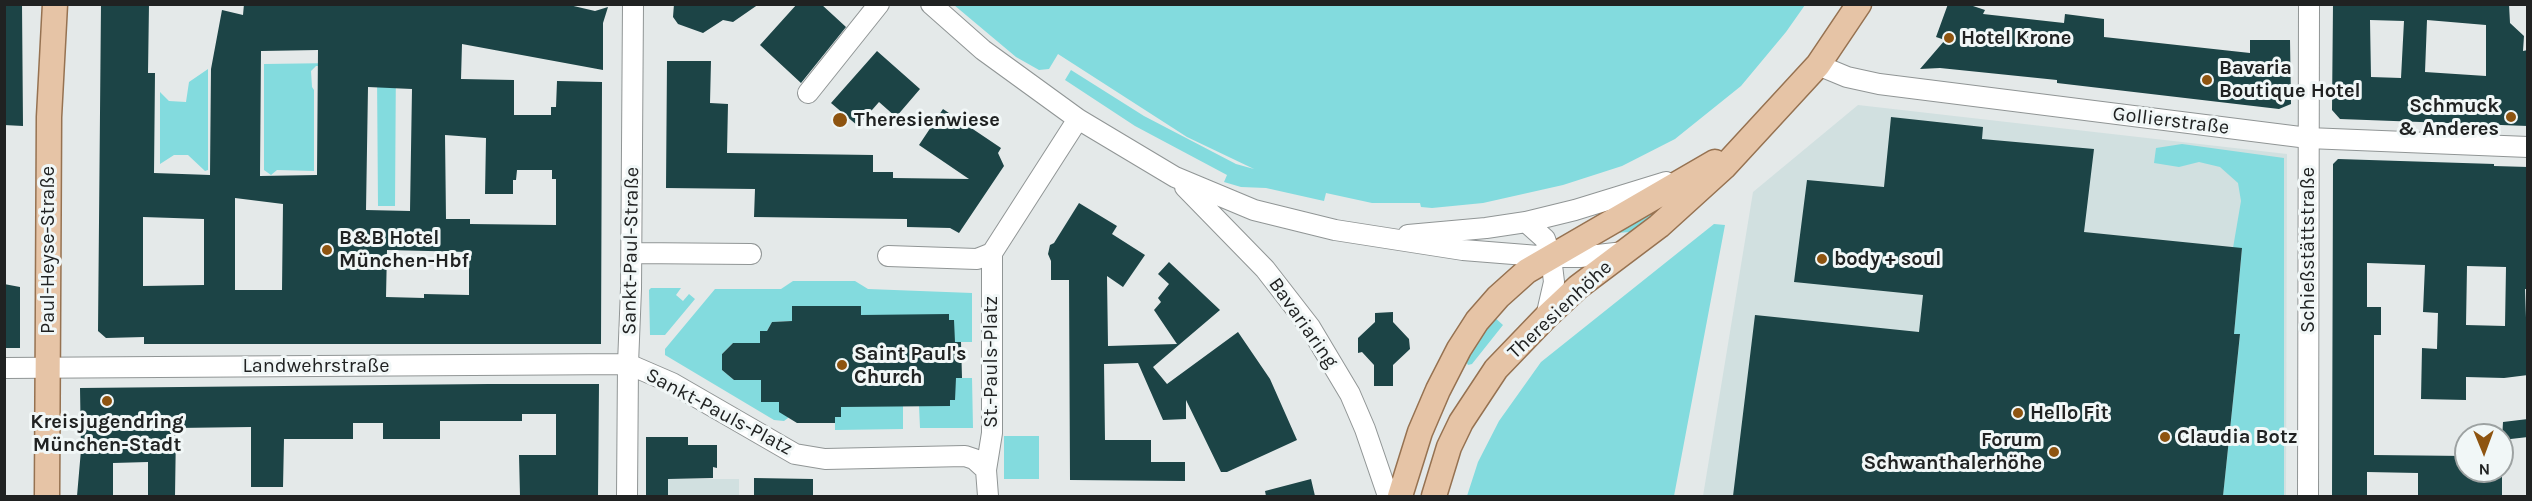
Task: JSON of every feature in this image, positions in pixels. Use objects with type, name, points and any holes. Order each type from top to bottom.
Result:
[{"type":"main road","name":"Paul-Heyse-Straße","points":[[47,496],[49,117],[55,4]]},
{"type":"main road","name":"Theresienhöhe","points":[[1434,496],[1449,447],[1479,393],[1497,369],[1578,287],[1659,226],[1704,187],[1763,128],[1818,65],[1858,4]]},
{"type":"main road","name":"Theresienhöhe","points":[[1400,496],[1420,432],[1459,349],[1498,297],[1527,271],[1711,165],[1763,128]]},
{"type":"street","name":"Sankt-Paul-Straße","points":[[627,496],[632,253],[633,4]]},
{"type":"street","points":[[808,93],[879,4]]},
{"type":"street","name":"Bavariaring","points":[[931,4],[983,50],[1078,119],[1175,177],[1254,210],[1305,224],[1369,236],[1463,250],[1551,257]]},
{"type":"street","name":"Schießstättstraße","points":[[2308,496],[2309,4]]},
{"type":"street","name":"Gollierstraße","points":[[1818,65],[1847,77],[1879,84],[2308,138],[2528,147]]},
{"type":"street","points":[[888,256],[977,259],[992,253],[1078,119]]},
{"type":"street","name":"Bavariaring","points":[[1369,236],[1459,231],[1526,222],[1639,192],[1711,165]]},
{"type":"street","name":"Bavariaring","points":[[1175,177],[1265,269],[1310,327],[1350,394],[1365,429],[1388,496]]},
{"type":"street","points":[[1526,222],[1545,239],[1551,257],[1554,282],[1546,317]]},
{"type":"street","name":"Theresienhöhe","points":[[1551,257],[1580,257],[1624,252]]},
{"type":"street","points":[[632,253],[752,254]]},
{"type":"street","name":"St.-Pauls-Platz","points":[[988,496],[986,470],[992,433],[992,253]]},
{"type":"street","name":"Landwehrstraße","points":[[4,368],[628,364]]},
{"type":"street","name":"Sankt-Pauls-Platz","points":[[628,364],[672,383],[795,453],[817,459],[965,456],[974,459],[986,470]]},
{"type":"shaded area","points":[[954,5],[1805,5],[1786,32],[1741,86],[1675,139],[1622,166],[1563,185],[1483,203],[1432,208],[1421,207],[1420,203],[1372,203],[1326,193],[1324,201],[1266,188],[1241,187],[1224,182],[1227,175],[1135,126],[1065,80],[1071,70],[1144,116],[1236,164],[1254,169],[1187,137],[1058,54],[1049,69],[1039,70],[1016,57]]},
{"type":"shaded area","points":[[396,56],[395,206],[378,206],[377,74]]},
{"type":"shaded area","points":[[336,63],[336,66],[316,66],[311,71],[314,90],[314,171],[277,170],[271,175],[264,170],[264,64]]},
{"type":"shaded area","points":[[208,69],[208,170],[205,171],[188,155],[174,155],[160,164],[160,92],[169,101],[186,102],[189,82]]},
{"type":"shaded area","points":[[1858,105],[2287,154],[2286,496],[1703,496],[1753,192]]},
{"type":"shaded area","points":[[2182,144],[2284,158],[2284,496],[2223,496],[2240,335],[2234,334],[2242,249],[2233,248],[2241,201],[2238,183],[2220,167],[2199,162],[2179,167],[2154,163],[2156,148]]},
{"type":"shaded area","points":[[1689,189],[1631,232],[1615,233]]},
{"type":"shaded area","points":[[1714,224],[1725,225],[1674,496],[1467,496],[1478,462],[1499,421],[1541,362]]},
{"type":"shaded area","points":[[793,281],[855,281],[868,289],[972,293],[972,342],[955,342],[949,326],[954,325],[954,321],[949,320],[949,315],[861,321],[861,306],[792,306],[792,321],[772,322],[760,343],[733,343],[722,354],[722,370],[734,380],[761,380],[761,402],[779,402],[788,412],[788,418],[784,421],[774,420],[665,355],[665,349],[715,289],[781,289]]},
{"type":"shaded area","points":[[651,288],[681,288],[676,295],[683,301],[689,294],[695,299],[665,335],[650,335],[649,290]]},
{"type":"shaded area","points":[[1493,316],[1503,325],[1472,364],[1468,365],[1465,359]]},
{"type":"shaded area","points":[[955,378],[972,378],[973,428],[920,428],[919,406],[950,406],[950,400],[955,399]]},
{"type":"shaded area","points":[[841,402],[903,406],[903,429],[835,430],[835,417],[841,417]]},
{"type":"shaded area","points":[[1004,436],[1039,436],[1039,479],[1004,479]]},
{"type":"shaded area","points":[[646,479],[739,479],[739,496],[646,496]]},
{"type":"building","points":[[4,4],[22,4],[23,126],[4,125]]},
{"type":"building","points":[[101,4],[149,4],[148,73],[155,73],[154,173],[210,175],[211,69],[222,10],[243,15],[244,4],[565,4],[595,11],[608,7],[603,23],[603,70],[462,44],[461,79],[514,80],[514,115],[551,115],[551,107],[556,107],[557,81],[602,82],[601,344],[144,344],[144,337],[106,338],[98,331]],"holes":[[[318,50],[317,175],[260,176],[261,51]],[[368,87],[412,89],[410,211],[366,210]],[[445,135],[486,138],[485,194],[513,194],[513,180],[516,180],[517,170],[552,170],[552,179],[556,179],[556,225],[470,224],[470,219],[446,219]],[[235,198],[283,204],[282,290],[235,290]],[[143,217],[204,219],[204,285],[143,286]],[[387,250],[469,252],[469,295],[424,294],[424,298],[386,297]]]},
{"type":"building","points":[[674,4],[759,4],[733,22],[723,20],[703,33],[678,24],[673,17]]},
{"type":"building","points":[[797,4],[821,4],[846,27],[801,83],[760,45]]},
{"type":"building","points":[[1948,4],[1967,4],[1985,10],[1983,14],[2064,23],[2065,14],[2104,19],[2104,37],[2250,53],[2250,40],[2290,40],[2291,104],[2279,109],[2057,83],[2057,80],[1940,68],[1920,69],[1945,40],[1936,37]]},
{"type":"building","points":[[2333,4],[2509,4],[2510,23],[2524,36],[2523,51],[2528,50],[2528,126],[2340,119],[2332,110]],"holes":[[[2370,20],[2404,21],[2401,78],[2371,77]],[[2427,20],[2486,25],[2486,76],[2425,72]]]},
{"type":"building","points":[[877,51],[920,89],[896,117],[879,102],[858,126],[831,103]]},
{"type":"building","points":[[667,61],[711,61],[710,103],[728,104],[727,153],[873,155],[873,172],[893,172],[893,178],[969,179],[919,145],[943,109],[1001,148],[998,153],[1004,166],[959,233],[950,228],[907,227],[907,219],[754,217],[755,189],[666,188]]},
{"type":"building","points":[[1891,117],[1983,127],[1982,139],[2094,149],[2084,232],[2242,248],[2234,334],[2240,334],[2223,496],[1733,496],[1755,315],[1919,332],[1923,295],[1794,282],[1807,180],[1884,187]]},
{"type":"building","points":[[2338,159],[2528,167],[2528,289],[2525,289],[2528,375],[2504,378],[2466,377],[2466,400],[2421,399],[2422,348],[2437,349],[2438,313],[2423,312],[2425,265],[2367,263],[2367,307],[2381,307],[2381,335],[2374,335],[2374,455],[2454,456],[2454,483],[2502,483],[2502,496],[2418,496],[2418,473],[2367,472],[2367,496],[2332,496],[2333,164]],"holes":[[[2467,266],[2506,267],[2505,326],[2466,325]]]},
{"type":"building","points":[[1079,203],[1117,226],[1112,234],[1145,255],[1123,287],[1107,276],[1108,346],[1177,344],[1154,310],[1161,302],[1158,298],[1169,284],[1158,274],[1169,262],[1220,310],[1153,367],[1167,384],[1238,332],[1270,379],[1297,440],[1227,472],[1221,472],[1186,400],[1186,419],[1163,420],[1138,363],[1104,364],[1105,440],[1151,440],[1151,462],[1185,462],[1185,481],[1070,480],[1069,280],[1051,280],[1051,261],[1048,254],[1050,245],[1054,243]]},
{"type":"building","points":[[4,284],[20,287],[20,348],[4,348]]},
{"type":"building","name":"Saint Paul's Church","points":[[792,306],[861,306],[861,315],[949,314],[949,320],[954,320],[955,342],[961,342],[962,378],[956,378],[955,400],[950,400],[950,406],[841,407],[841,417],[835,417],[835,423],[797,423],[779,412],[779,402],[761,402],[761,380],[734,380],[722,370],[722,354],[733,343],[760,343],[760,331],[767,331],[772,322],[792,321]]},
{"type":"building","points":[[1393,312],[1393,322],[1409,339],[1410,349],[1393,365],[1393,386],[1374,386],[1374,365],[1362,352],[1358,353],[1358,338],[1375,322],[1375,313]]},
{"type":"building","points":[[599,384],[598,496],[520,496],[519,455],[556,455],[556,414],[522,414],[522,421],[440,421],[440,439],[383,439],[383,423],[353,423],[353,439],[284,439],[283,487],[251,487],[251,427],[176,428],[175,496],[148,496],[148,462],[113,463],[113,496],[77,496],[81,450],[80,388]]},
{"type":"building","points":[[2528,419],[2528,437],[2514,439],[2514,423],[2503,422]]},
{"type":"building","points":[[646,437],[688,437],[688,445],[717,445],[717,468],[713,467],[713,478],[668,479],[668,496],[646,496]]},
{"type":"building","points":[[754,478],[813,479],[813,496],[754,496]]},
{"type":"building","points":[[1311,479],[1315,496],[1266,496],[1265,491]]},
{"type":"place","name":"Hotel Krone","points":[[1949,38]]},
{"type":"place","name":"Bavaria Boutique Hotel","points":[[2207,80]]},
{"type":"place","name":"Schmuck & Anderes","points":[[2511,117]]},
{"type":"place","name":"Theresienwiese","points":[[840,120]]},
{"type":"place","name":"B&B Hotel München-Hbf","points":[[327,250]]},
{"type":"place","name":"body + soul","points":[[1822,259]]},
{"type":"place","name":"Saint Paul's Church","points":[[842,365]]},
{"type":"place","name":"Kreisjugendring München-Stadt","points":[[107,401]]},
{"type":"place","name":"Hello Fit","points":[[2018,413]]},
{"type":"place","name":"Claudia Botz","points":[[2165,437]]},
{"type":"place","name":"Forum Schwanthalerhöhe","points":[[2054,452]]}]
